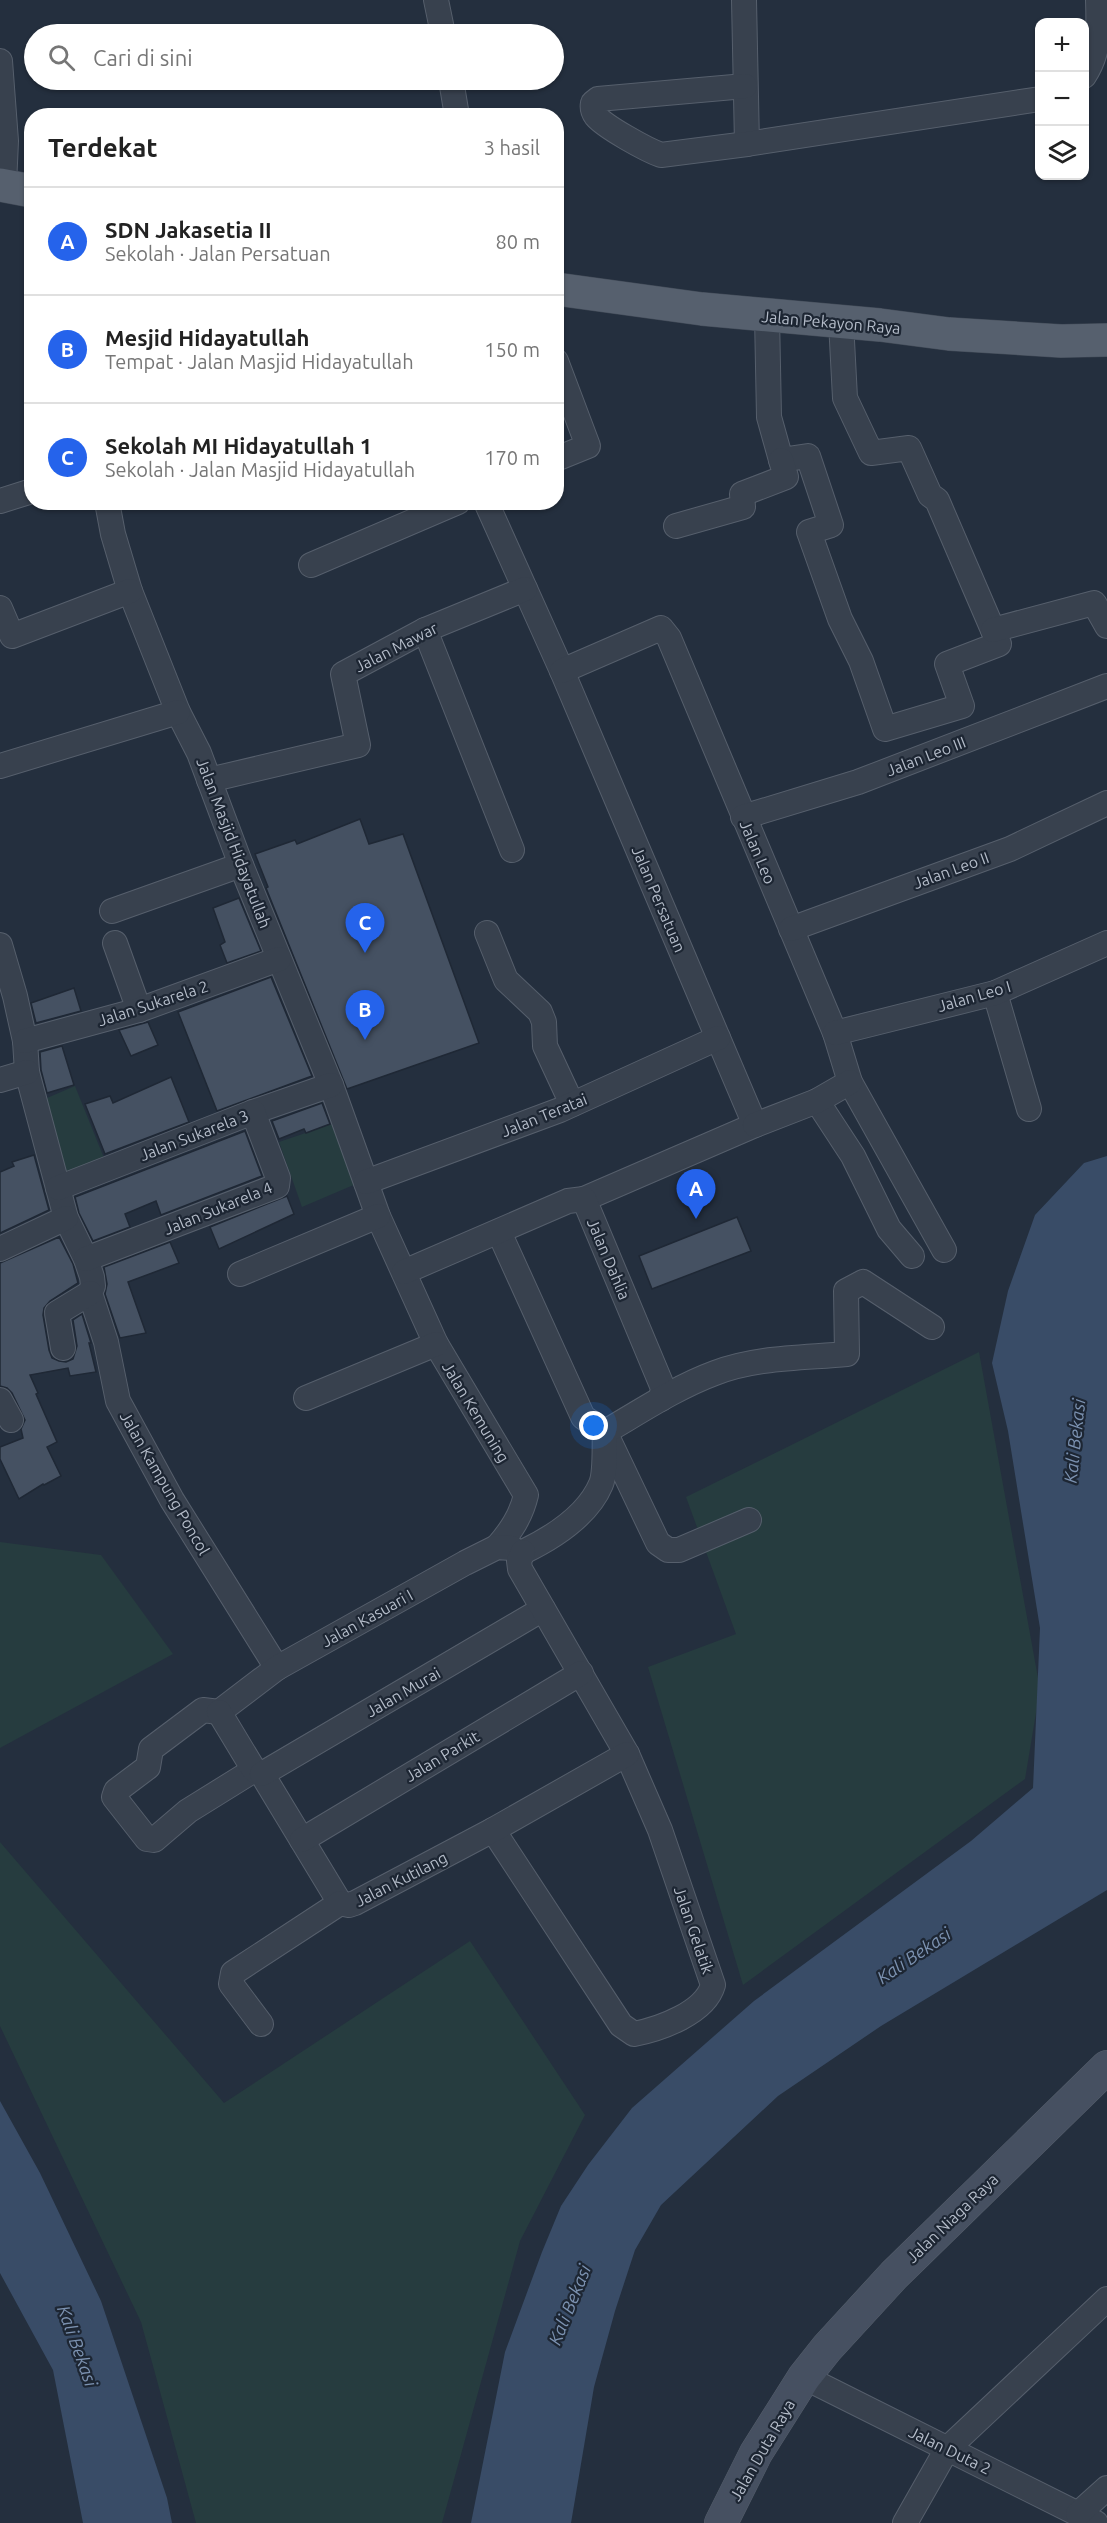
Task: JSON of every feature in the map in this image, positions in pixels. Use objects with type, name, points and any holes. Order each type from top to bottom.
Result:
[{"type":"main road","name":"Jalan Pekayon Raya","points":[[564,290],[767,316],[1005,339],[1107,340]]},
{"type":"street","points":[[436,0],[441,24]]},
{"type":"street","points":[[744,0],[747,144]]},
{"type":"street","points":[[1086,72],[1094,60],[1099,33],[1098,0]]},
{"type":"street","points":[[0,61],[12,187]]},
{"type":"street","points":[[745,86],[598,99],[593,103],[592,109],[599,119],[648,150],[661,154],[747,144],[1035,100]]},
{"type":"street","points":[[453,90],[456,108]]},
{"type":"street","points":[[676,526],[743,507],[742,494],[786,477],[769,417],[767,316]]},
{"type":"street","points":[[781,460],[808,456],[831,525],[809,532],[840,619],[861,661],[885,729],[962,706],[947,664],[999,644],[937,500],[930,495],[909,448],[872,453],[844,398],[841,322]]},
{"type":"street","points":[[564,383],[588,446],[564,456]]},
{"type":"street","points":[[0,501],[24,494]]},
{"type":"street","name":"Jalan Masjid Hidayatullah","points":[[108,510],[113,534],[130,591],[178,712],[199,753],[241,865],[331,1085],[378,1216]]},
{"type":"street","points":[[311,565],[439,510]]},
{"type":"street","name":"Jalan Persatuan","points":[[490,510],[562,671],[754,1125]]},
{"type":"street","name":"Jalan Mawar","points":[[209,780],[358,745],[343,674],[425,630],[525,589]]},
{"type":"street","points":[[0,608],[12,636],[130,591]]},
{"type":"street","points":[[993,630],[1094,603],[1107,626]]},
{"type":"street","name":"Jalan Leo","points":[[562,671],[661,628],[669,638],[835,1033],[850,1082],[944,1250]]},
{"type":"street","points":[[425,630],[512,850]]},
{"type":"street","name":"Jalan Leo III","points":[[743,817],[858,782],[1107,686]]},
{"type":"street","points":[[0,766],[178,712]]},
{"type":"street","name":"Jalan Leo II","points":[[791,929],[1010,849],[1107,803]]},
{"type":"street","points":[[112,911],[241,865]]},
{"type":"street","points":[[487,933],[506,980],[540,1012],[544,1022],[545,1046],[572,1104]]},
{"type":"street","points":[[115,943],[139,1010]]},
{"type":"street","name":"Jalan Leo I","points":[[835,1033],[995,993],[1107,943]]},
{"type":"street","name":"Jalan Kampung Poncol","points":[[0,945],[8,998],[25,1041],[27,1072],[66,1218],[92,1277],[93,1286],[90,1293],[106,1342],[118,1401],[172,1500],[277,1668]]},
{"type":"street","name":"Jalan Sukarela 2","points":[[25,1041],[139,1010],[279,959]]},
{"type":"street","points":[[995,993],[1029,1109]]},
{"type":"street","name":"Jalan Teratai","points":[[366,1182],[480,1141],[572,1104],[718,1038]]},
{"type":"street","points":[[0,1080],[27,1072]]},
{"type":"street","points":[[584,1199],[754,1125],[818,1101],[850,1082]]},
{"type":"street","name":"Jalan Sukarela 3","points":[[58,1188],[253,1112],[331,1085]]},
{"type":"street","points":[[818,1101],[854,1156],[889,1229],[912,1256]]},
{"type":"street","name":"Jalan Sukarela 4","points":[[86,1259],[271,1191],[278,1186],[278,1178],[253,1112]]},
{"type":"street","name":"Jalan Dahlia","points":[[404,1272],[568,1201],[584,1199],[663,1388],[661,1399]]},
{"type":"street","points":[[240,1274],[378,1216]]},
{"type":"street","name":"Jalan Kemuning","points":[[378,1216],[436,1344],[526,1496],[522,1511],[507,1536],[497,1547]]},
{"type":"street","points":[[0,1249],[66,1218]]},
{"type":"street","points":[[499,1232],[583,1417],[605,1432],[658,1543],[668,1550],[680,1550],[749,1520]]},
{"type":"street","points":[[605,1432],[661,1399],[715,1372],[746,1365],[847,1354],[846,1291],[863,1282],[932,1326]]},
{"type":"street","points":[[63,1348],[57,1313],[90,1293]]},
{"type":"street","points":[[306,1398],[436,1344]]},
{"type":"street","points":[[605,1432],[601,1483],[588,1503],[556,1533],[524,1552],[519,1562],[520,1569],[627,1754]]},
{"type":"street","points":[[497,1547],[509,1546],[524,1552]]},
{"type":"street","name":"Jalan Kasuari I","points":[[219,1712],[277,1668],[497,1547]]},
{"type":"street","name":"Jalan Murai","points":[[219,1712],[203,1710],[158,1742],[151,1749],[148,1767],[116,1791],[114,1797],[147,1839],[154,1840],[188,1811],[543,1609]]},
{"type":"street","name":"Jalan Parkit","points":[[302,1840],[581,1673]]},
{"type":"street","points":[[219,1712],[340,1903]]},
{"type":"street","name":"Jalan Gelatik","points":[[493,1830],[621,2025],[634,2034],[650,2031],[697,2009],[710,1996],[713,1985],[660,1830],[627,1754]]},
{"type":"street","name":"Jalan Kutilang","points":[[261,2024],[231,1984],[232,1973],[340,1903],[356,1904],[627,1754]]},
{"type":"street","name":"Jalan Niaga Raya","points":[[804,2377],[855,2314],[1107,2067]]},
{"type":"street","points":[[905,2523],[947,2449],[1107,2299]]},
{"type":"street","name":"Jalan Duta 2","points":[[804,2377],[1087,2518]]},
{"type":"street","name":"Jalan Duta Raya","points":[[721,2523],[756,2454],[804,2377]]},
{"type":"street","points":[[1087,2518],[1107,2488]]},
{"type":"green space","points":[[75,1086],[104,1158],[66,1176],[47,1098]]},
{"type":"green space","points":[[341,1121],[363,1181],[302,1207],[279,1142]]},
{"type":"green space","points":[[979,1352],[1040,1689],[1025,1779],[743,1985],[648,1667],[736,1634],[686,1497]]},
{"type":"green space","points":[[0,1542],[101,1555],[173,1654],[0,1748]]},
{"type":"green space","points":[[0,1842],[224,2103],[470,1941],[585,2115],[520,2241],[442,2523],[196,2523],[141,2322],[0,2026]]},
{"type":"water","name":"Kali Bekasi","points":[[1107,1156],[1107,1890],[881,2026],[778,2096],[661,2205],[635,2250],[615,2311],[594,2387],[571,2523],[471,2523],[505,2352],[561,2206],[588,2165],[632,2108],[754,2001],[971,1841],[1033,1788],[1040,1628],[1008,1431],[992,1363],[1008,1291],[1035,1215],[1084,1163]]},
{"type":"water","name":"Kali Bekasi","points":[[0,2101],[40,2173],[101,2301],[167,2498],[172,2523],[83,2523],[53,2370],[0,2273]]},
{"type":"building","points":[[360,819],[369,844],[403,834],[479,1043],[347,1089],[266,888],[268,887],[255,854],[295,840],[297,844]]},
{"type":"building","points":[[239,898],[261,951],[227,963],[220,945],[225,942],[213,908]]},
{"type":"building","points":[[271,977],[312,1076],[217,1111],[178,1012]]},
{"type":"building","points":[[74,988],[81,1011],[36,1023],[31,1003]]},
{"type":"building","points":[[148,1022],[158,1045],[131,1056],[119,1030]]},
{"type":"building","points":[[62,1046],[74,1085],[47,1093],[41,1070],[40,1052]]},
{"type":"building","points":[[171,1077],[189,1122],[105,1154],[85,1104],[110,1096],[113,1103]]},
{"type":"building","points":[[322,1103],[330,1124],[306,1133],[304,1129],[279,1139],[272,1121]]},
{"type":"building","points":[[245,1131],[262,1176],[161,1215],[156,1201],[125,1214],[130,1227],[93,1241],[79,1213],[75,1197]]},
{"type":"building","points":[[34,1155],[49,1210],[0,1233],[0,1172],[14,1166],[12,1162]]},
{"type":"building","points":[[287,1196],[294,1214],[219,1249],[210,1227]]},
{"type":"building","points":[[737,1217],[751,1251],[652,1289],[639,1256]]},
{"type":"building","points":[[59,1237],[73,1264],[78,1283],[50,1301],[44,1308],[43,1315],[49,1350],[52,1358],[59,1361],[66,1362],[73,1359],[77,1346],[73,1320],[82,1314],[91,1343],[89,1343],[96,1372],[70,1376],[68,1368],[30,1375],[57,1442],[47,1447],[61,1476],[19,1499],[0,1459],[0,1447],[23,1438],[21,1429],[25,1420],[12,1393],[0,1386],[0,1263]]},
{"type":"building","points":[[170,1242],[179,1263],[128,1282],[146,1333],[120,1338],[105,1294],[107,1284],[104,1267]]},
{"type":"place","name":"Sekolah MI Hidayatullah 1","points":[[365,953]]},
{"type":"place","name":"Mesjid Hidayatullah","points":[[365,1040]]},
{"type":"place","name":"SDN Jakasetia II","points":[[696,1219]]}]
